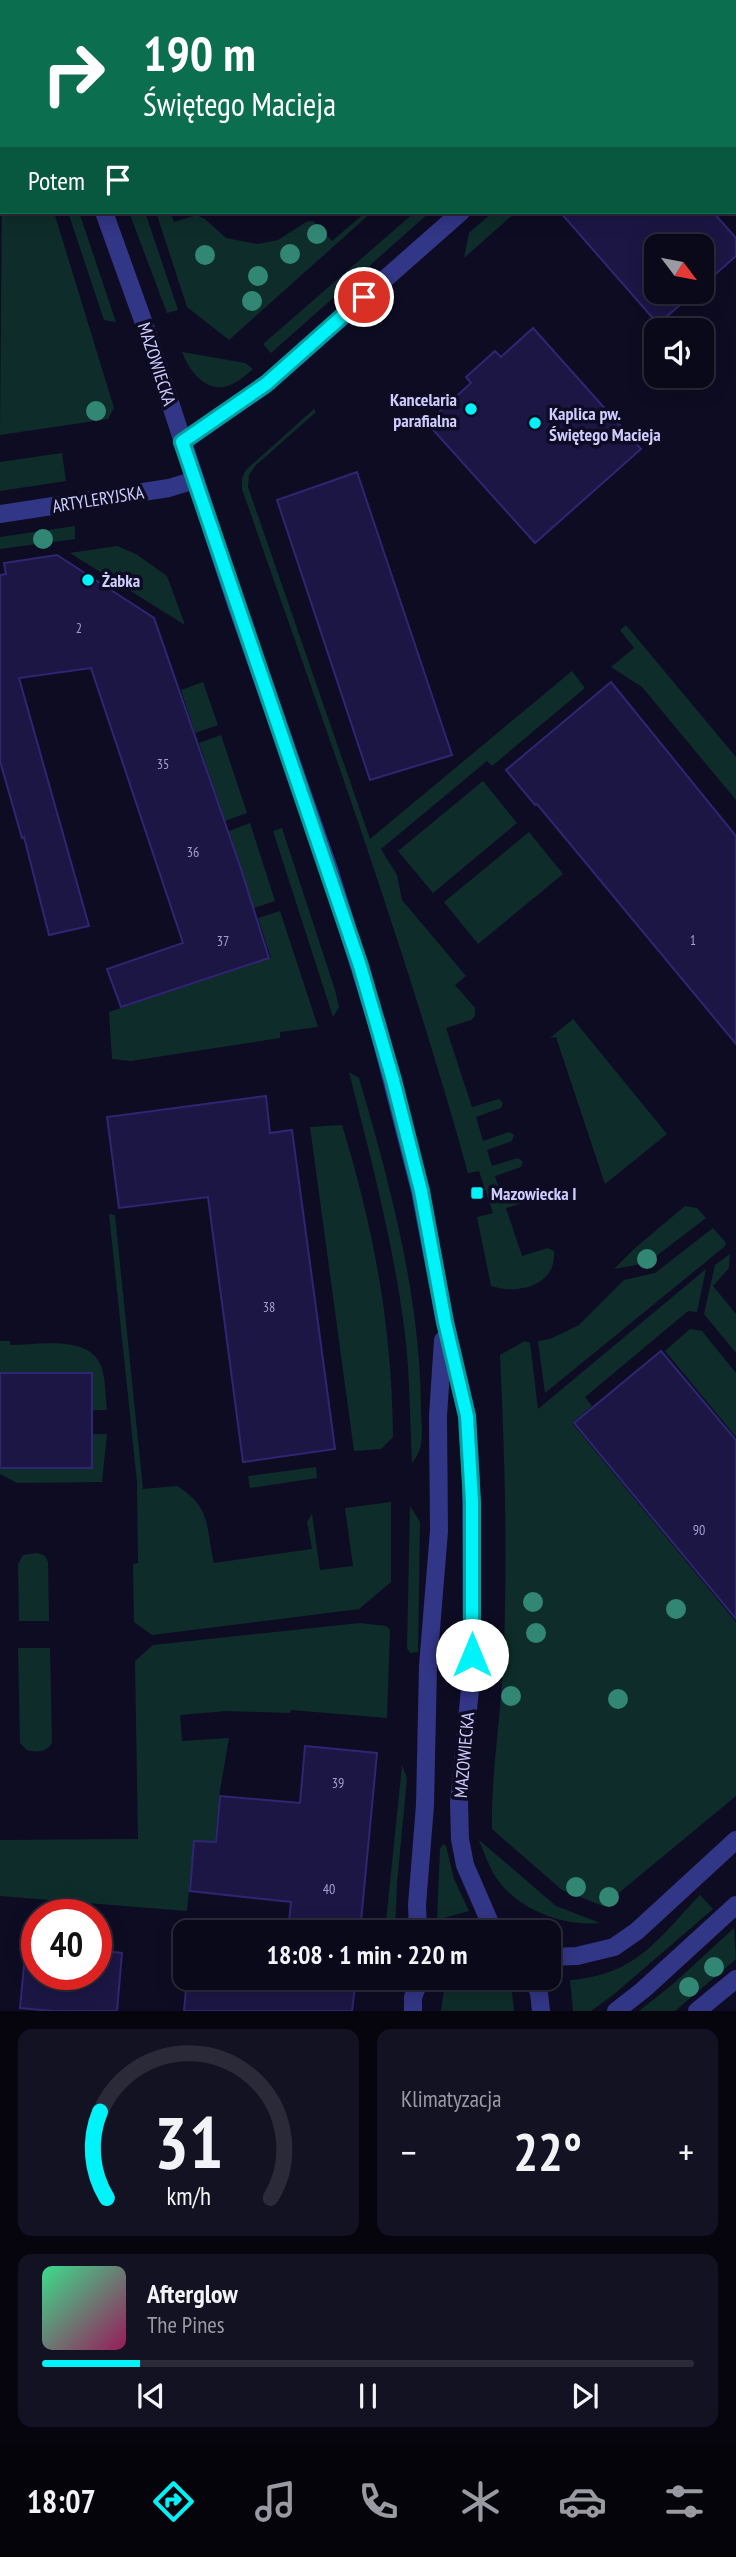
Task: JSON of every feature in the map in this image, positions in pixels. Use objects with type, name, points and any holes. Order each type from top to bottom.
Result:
[{"type":"street","name":"MAZOWIECKA","points":[[105,214],[329,869],[371,1002],[421,1191],[445,1322],[467,1416],[472,1502],[472,1668],[459,1803],[460,1839],[465,1865],[489,1920]]},
{"type":"street","points":[[182,442],[266,384],[459,214]]},
{"type":"street","name":"ARTYLERYJSKA","points":[[0,514],[169,488],[195,481]]},
{"type":"street","name":"MAZOWIECKA","points":[[418,1920],[425,1805],[428,1666],[439,1531],[438,1416],[445,1322]]},
{"type":"street","points":[[561,1956],[587,1954],[614,1947],[636,1931],[736,1840]]},
{"type":"street","points":[[616,2011],[643,1990],[736,1905]]},
{"type":"street","points":[[697,2011],[736,1979]]},
{"type":"street","points":[[412,2009],[415,1990]]},
{"type":"street","points":[[538,1990],[541,2011]]},
{"type":"green space","points":[[2,214],[55,214],[114,408],[108,419],[0,435]]},
{"type":"green space","points":[[69,214],[80,214],[116,322],[104,320]]},
{"type":"green space","points":[[130,214],[146,214],[178,310],[167,313]]},
{"type":"green space","points":[[157,214],[171,214],[174,222],[196,215],[205,219],[226,238],[258,244],[278,240],[306,222],[313,221],[332,241],[364,214],[370,214],[229,340],[187,307]]},
{"type":"green space","points":[[413,214],[428,214],[271,353],[263,344]]},
{"type":"green space","points":[[491,214],[514,214],[464,258],[469,233]]},
{"type":"green space","points":[[182,352],[245,363],[253,369],[237,382],[216,387],[195,375]]},
{"type":"green space","points":[[314,409],[316,412],[255,466],[249,475],[248,487],[370,839],[572,671],[585,688],[492,766],[487,761],[381,849],[397,875],[402,900],[466,976],[455,985],[475,1008],[475,1016],[471,1020],[446,1028],[472,1107],[499,1099],[503,1103],[501,1108],[476,1117],[483,1141],[509,1132],[514,1135],[512,1141],[487,1150],[492,1166],[518,1158],[523,1162],[521,1167],[495,1176],[503,1200],[529,1191],[533,1194],[532,1200],[506,1208],[522,1256],[548,1248],[554,1251],[549,1273],[542,1280],[523,1288],[501,1289],[491,1286],[477,1217],[493,1213],[479,1171],[468,1173],[389,915],[242,489],[242,478],[246,470]]},
{"type":"green space","points":[[62,453],[66,481],[0,491],[0,462]]},
{"type":"green space","points":[[75,526],[75,539],[0,549],[0,537]]},
{"type":"green space","points":[[117,546],[136,554],[167,576],[185,625],[70,553]]},
{"type":"green space","points":[[626,625],[736,757],[736,800],[642,687],[611,667],[634,648],[620,630]]},
{"type":"green space","points":[[203,682],[218,725],[195,733],[181,690]]},
{"type":"green space","points":[[221,735],[247,813],[225,821],[199,743]]},
{"type":"green space","points":[[483,781],[517,823],[433,893],[398,851]]},
{"type":"green space","points":[[250,823],[275,901],[254,908],[229,831]]},
{"type":"green space","points":[[282,828],[335,990],[339,1007],[333,1017],[273,831]]},
{"type":"green space","points":[[529,832],[563,874],[478,944],[444,902]]},
{"type":"green space","points":[[280,911],[318,1027],[280,1032],[280,1038],[131,1061],[112,1059],[109,1012],[271,958],[258,918]]},
{"type":"green space","points":[[573,1019],[667,1134],[605,1184],[556,1037],[550,1038]]},
{"type":"green space","points":[[349,1072],[359,1078],[371,1118],[392,1199],[409,1282],[419,1365],[422,1429],[419,1451],[412,1463],[408,1366],[395,1268]]},
{"type":"green space","points":[[342,1125],[372,1241],[385,1317],[393,1437],[381,1449],[354,1451],[310,1127]]},
{"type":"green space","points":[[685,1206],[697,1208],[706,1218],[647,1263],[614,1269],[634,1249]]},
{"type":"green space","points":[[109,1214],[115,1215],[143,1489],[177,1486],[189,1494],[206,1519],[214,1563],[312,1549],[307,1522],[312,1514],[320,1570],[353,1566],[345,1508],[391,1502],[391,1582],[359,1609],[152,1635],[134,1622],[133,1564],[138,1563],[137,1482]]},
{"type":"green space","points":[[713,1228],[726,1243],[724,1247],[545,1393],[538,1341],[550,1339],[579,1325],[624,1280],[655,1273]]},
{"type":"green space","points":[[730,1254],[729,1268],[713,1286],[736,1314],[736,1353],[704,1314],[715,1265]]},
{"type":"green space","points":[[706,1269],[697,1312],[688,1311],[585,1397],[592,1406],[572,1423],[736,1622],[736,1796],[603,1906],[562,1890],[492,1829],[494,1769],[503,1669],[505,1591],[500,1355],[525,1341],[530,1343],[538,1409]]},
{"type":"green space","points":[[690,1329],[702,1331],[736,1373],[736,1437],[665,1351]]},
{"type":"green space","points":[[0,1341],[10,1341],[10,1345],[48,1343],[86,1349],[95,1356],[101,1366],[107,1410],[93,1410],[92,1372],[0,1372]]},
{"type":"green space","points":[[92,1434],[107,1434],[102,1482],[17,1483],[0,1474],[0,1469],[92,1469]]},
{"type":"green space","points":[[316,1467],[317,1478],[250,1488],[248,1476]]},
{"type":"green space","points":[[410,1506],[420,1522],[418,1652],[410,1653],[407,1648]]},
{"type":"green space","points":[[38,1553],[45,1556],[48,1562],[49,1621],[19,1621],[18,1564],[23,1555]]},
{"type":"green space","points":[[360,1623],[386,1626],[390,1630],[387,1718],[291,1710],[290,1713],[227,1711],[180,1715],[182,1741],[229,1738],[219,1796],[215,1842],[194,1841],[187,1911],[112,1905],[112,1899],[0,1896],[0,1840],[138,1839],[135,1661],[153,1645]]},
{"type":"green space","points":[[18,1648],[50,1648],[52,1742],[42,1751],[27,1750],[20,1743]]},
{"type":"green space","points":[[402,1765],[407,1778],[395,1920],[386,1920]]},
{"type":"green space","points":[[479,1840],[556,1906],[600,1923],[569,1922],[538,1912],[512,1895],[492,1871]]},
{"type":"green space","points":[[443,1844],[446,1846],[454,1879],[469,1911],[437,1920],[440,1849]]},
{"type":"green space","points":[[700,1895],[713,1909],[613,1995],[591,2011],[573,2011],[570,1980],[593,1977],[629,1963],[657,1940]]},
{"type":"green space","points":[[734,1928],[736,1959],[675,2011],[639,2011],[673,1984]]},
{"type":"green space","points":[[444,1990],[512,1992],[514,2011],[441,2011]]},
{"type":"building","points":[[562,214],[715,214],[736,238],[736,256],[714,275],[714,234],[644,234],[644,304],[681,304],[665,318],[653,318]]},
{"type":"building","name":"Kaplica pw. Świętego Macieja","points":[[533,328],[641,449],[535,543],[427,423],[471,383],[466,377],[495,351],[501,357]]},
{"type":"building","points":[[357,472],[452,755],[370,780],[277,500]]},
{"type":"building","points":[[57,555],[154,618],[269,958],[121,1007],[107,969],[183,943],[91,668],[19,678],[89,926],[49,935],[24,837],[22,838],[0,761],[0,575],[6,574],[4,563]]},
{"type":"building","points":[[611,682],[736,836],[736,1044],[506,770]]},
{"type":"building","points":[[266,1096],[270,1133],[292,1130],[335,1449],[243,1462],[208,1197],[119,1208],[107,1117]]},
{"type":"building","points":[[661,1351],[736,1440],[736,1619],[574,1423]]},
{"type":"building","points":[[0,1373],[92,1373],[92,1468],[0,1468]]},
{"type":"building","points":[[305,1746],[377,1753],[361,1920],[289,1920],[291,1902],[190,1891],[194,1841],[216,1842],[220,1796],[300,1803]]},
{"type":"building","points":[[112,1952],[122,1953],[117,2011],[20,2008],[22,1990],[112,1990]]},
{"type":"building","points":[[186,1990],[355,1990],[352,2011],[184,2011]]},
{"type":"place","name":"Kancelaria parafialna","points":[[471,409]]},
{"type":"place","name":"Kaplica pw. Świętego Macieja","points":[[535,423]]},
{"type":"place","name":"Żabka","points":[[88,580]]},
{"type":"place","name":"Mazowiecka I","points":[[477,1193]]},
{"type":"route","points":[[364,297],[266,384],[209,426],[182,442],[360,966],[421,1191],[445,1322],[467,1416],[472,1502],[472,1655]]}]
